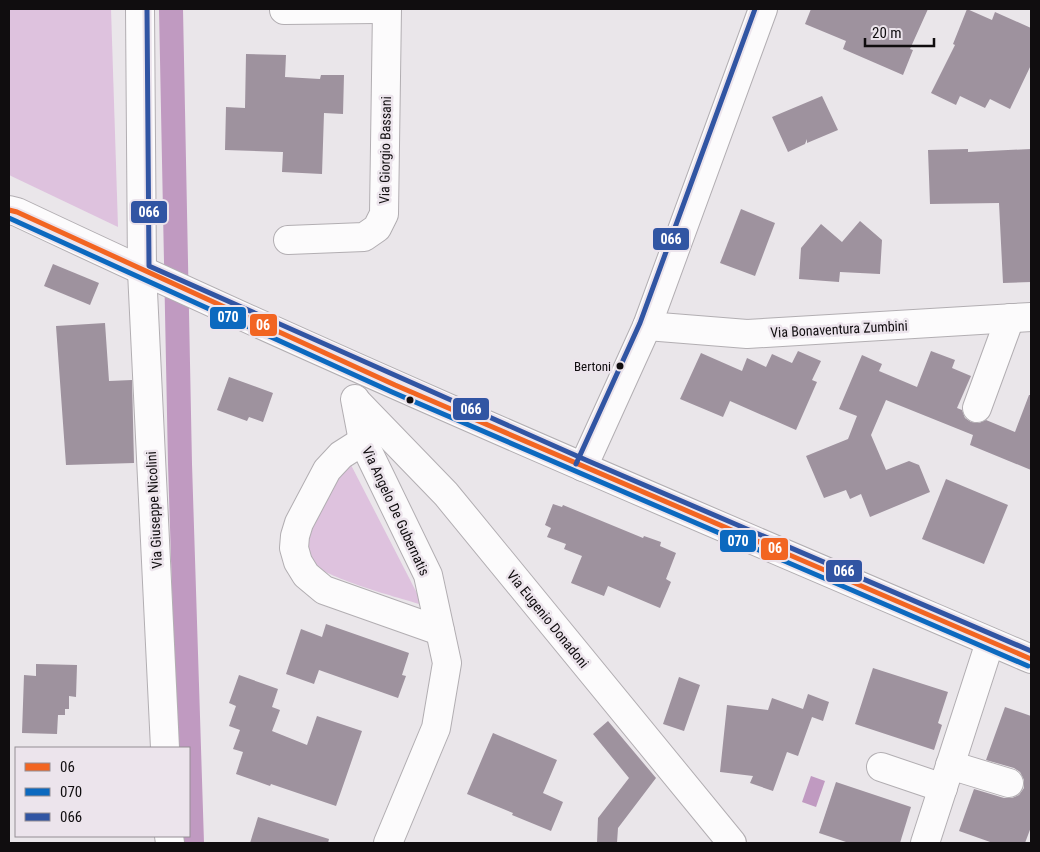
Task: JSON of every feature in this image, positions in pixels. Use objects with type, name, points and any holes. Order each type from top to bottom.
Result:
[{"type":"street","name":"Via Giuseppe Nicolini","points":[[140,9],[165,747]]},
{"type":"street","points":[[284,10],[376,9]]},
{"type":"street","name":"Via Giorgio Bassani","points":[[288,240],[364,237],[377,228],[384,214],[387,9]]},
{"type":"street","points":[[583,467],[647,326],[757,10]]},
{"type":"street","points":[[9,210],[17,212],[150,275],[583,467],[1031,659]]},
{"type":"street","points":[[977,408],[1021,318]]},
{"type":"street","name":"Via Bonaventura Zumbini","points":[[647,326],[747,334],[1021,318]]},
{"type":"street","name":"Via Angelo De Gubernatis","points":[[329,354],[356,401],[363,441],[428,575],[447,663],[436,728],[388,843]]},
{"type":"street","name":"Via Eugenio Donadoni","points":[[356,401],[446,494],[732,843]]},
{"type":"street","points":[[363,441],[341,454],[327,470],[299,522],[294,548],[298,562],[306,575],[324,590],[440,631]]},
{"type":"street","points":[[927,842],[990,642]]},
{"type":"street","points":[[881,767],[1009,783]]},
{"type":"shaded area","points":[[9,9],[111,9],[118,227],[9,175]]},
{"type":"shaded area","points":[[345,463],[351,465],[423,605],[381,593],[329,574],[311,561],[304,530]]},
{"type":"shaded area","points":[[811,776],[825,781],[816,807],[802,802]]},
{"type":"building","points":[[811,9],[928,9],[910,49],[913,50],[903,75],[843,49],[846,41],[805,24]]},
{"type":"building","points":[[967,9],[992,20],[995,12],[1031,28],[1031,65],[1010,109],[990,99],[985,108],[960,96],[956,105],[931,93],[955,45],[953,44]]},
{"type":"building","points":[[246,54],[286,55],[285,77],[320,79],[321,75],[344,75],[343,114],[324,113],[322,174],[282,172],[283,152],[225,150],[226,107],[245,108]]},
{"type":"building","points":[[822,96],[838,130],[807,143],[807,139],[805,144],[788,152],[772,117]]},
{"type":"building","points":[[968,149],[968,152],[1031,149],[1031,282],[1003,283],[999,203],[930,204],[928,150]]},
{"type":"building","points":[[741,209],[775,223],[755,276],[720,263]]},
{"type":"building","points":[[860,221],[882,240],[880,274],[840,272],[839,282],[799,279],[801,248],[821,224],[842,242]]},
{"type":"building","points":[[53,264],[99,283],[90,305],[44,286]]},
{"type":"building","points":[[105,323],[109,381],[132,380],[134,463],[66,465],[56,326]]},
{"type":"building","points":[[798,351],[821,361],[812,380],[817,382],[796,430],[730,401],[723,417],[680,399],[701,353],[742,371],[747,358],[766,367],[772,354],[792,363]]},
{"type":"building","points":[[931,351],[955,360],[952,368],[971,376],[957,408],[962,410],[965,418],[971,422],[979,423],[986,420],[1015,432],[1029,395],[1031,395],[1031,470],[970,445],[973,435],[886,400],[871,435],[886,470],[909,461],[919,465],[930,492],[870,517],[861,494],[850,499],[846,490],[824,498],[806,456],[848,439],[857,416],[839,409],[862,355],[882,364],[879,371],[917,387]]},
{"type":"building","points":[[229,377],[273,393],[263,422],[249,417],[247,421],[217,410]]},
{"type":"building","points":[[946,479],[1008,505],[984,564],[922,539]]},
{"type":"building","points":[[553,504],[562,507],[563,505],[643,538],[644,536],[661,542],[660,546],[676,553],[666,579],[671,582],[660,608],[608,586],[604,596],[571,583],[582,556],[564,549],[566,544],[547,537],[551,528],[545,525]]},
{"type":"building","points":[[326,624],[409,653],[402,675],[406,676],[398,698],[319,670],[314,684],[286,674],[301,629],[322,637]]},
{"type":"building","points":[[36,664],[77,665],[76,697],[69,696],[69,709],[65,709],[65,715],[58,715],[57,734],[22,733],[24,675],[36,676]]},
{"type":"building","points":[[873,668],[948,692],[938,723],[942,725],[934,750],[855,724]]},
{"type":"building","points":[[239,675],[278,689],[272,707],[280,710],[272,731],[307,745],[317,716],[362,731],[336,806],[236,774],[243,752],[233,749],[240,730],[229,726],[236,706],[229,703]]},
{"type":"building","points":[[679,677],[700,685],[684,731],[663,724]]},
{"type":"building","points":[[808,694],[829,702],[823,721],[812,717],[798,756],[787,752],[773,791],[750,783],[753,776],[720,772],[727,705],[768,710],[772,698],[803,709]]},
{"type":"building","points":[[1005,707],[1031,716],[1031,827],[1025,843],[993,843],[959,831],[974,789],[1004,798],[1012,798],[1019,795],[1024,788],[1024,780],[1020,772],[1014,768],[986,760]]},
{"type":"building","points":[[608,721],[656,778],[618,828],[617,843],[597,843],[598,818],[629,778],[593,734]]},
{"type":"building","points":[[493,733],[557,760],[543,793],[563,802],[551,831],[467,794]]},
{"type":"building","points":[[836,782],[911,807],[900,843],[849,843],[819,833]]},
{"type":"building","points":[[258,817],[329,839],[328,843],[250,843]]},
{"type":"waterway","points":[[171,9],[180,464],[189,747]]},
{"type":"waterway","points":[[190,780],[192,843]]},
{"type":"transit line","name":"066","points":[[147,9],[149,266],[586,460],[1031,651]]},
{"type":"transit line","name":"066","points":[[576,464],[640,323],[755,9]]},
{"type":"transit line","name":"06","points":[[9,210],[395,385],[1031,659]]},
{"type":"transit line","name":"070","points":[[9,218],[392,392],[1028,666]]},
{"type":"place","name":"Bertoni","points":[[620,366]]}]
